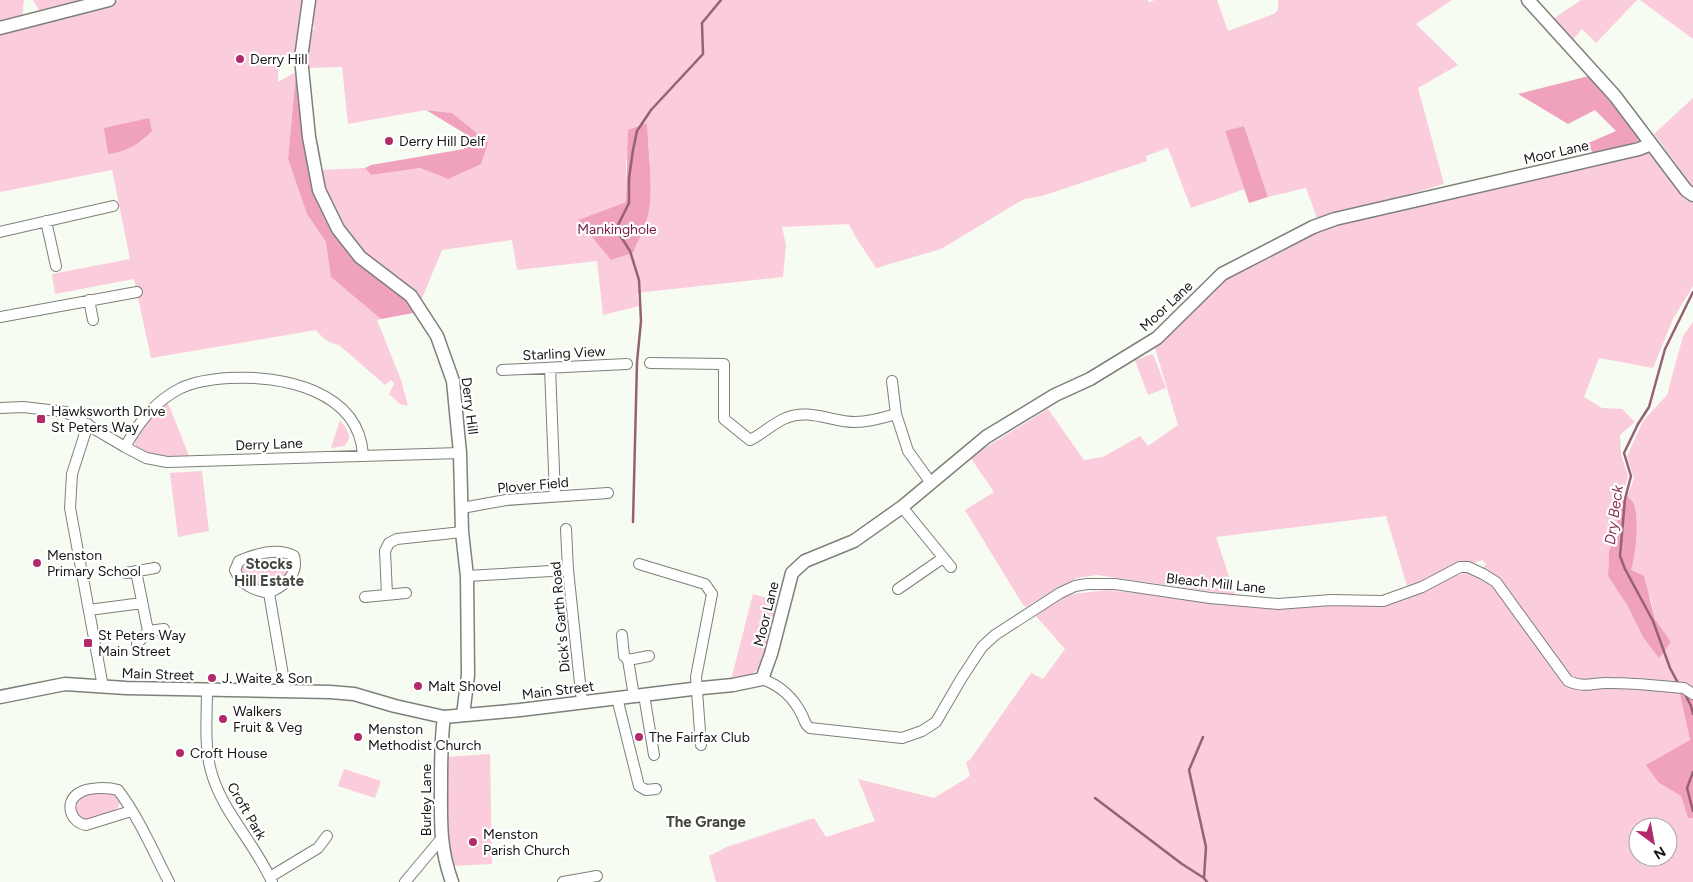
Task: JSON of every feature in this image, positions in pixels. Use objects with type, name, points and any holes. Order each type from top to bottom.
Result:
[{"type":"street","points":[[0,28],[108,0]]},
{"type":"street","name":"Derry Hill","points":[[309,0],[301,58],[309,137],[320,190],[338,229],[360,257],[411,296],[437,336],[453,381],[460,453],[462,532],[467,576],[468,674],[464,715]]},
{"type":"street","points":[[1528,0],[1615,96],[1686,190],[1693,195]]},
{"type":"street","name":"Moor Lane","points":[[762,679],[771,654],[792,573],[805,561],[854,541],[902,507],[986,437],[1055,395],[1090,379],[1157,338],[1222,274],[1313,227],[1334,219],[1640,149],[1651,144]]},
{"type":"street","points":[[0,232],[113,206]]},
{"type":"street","points":[[46,221],[56,266]]},
{"type":"street","points":[[0,317],[136,292]]},
{"type":"street","points":[[89,300],[93,320]]},
{"type":"street","points":[[650,363],[724,364],[724,418],[750,440],[787,417],[804,415],[855,422],[876,420],[896,414]]},
{"type":"street","name":"Starling View","points":[[502,370],[627,364]]},
{"type":"street","points":[[550,368],[555,496]]},
{"type":"street","points":[[125,448],[143,418],[154,406],[169,395],[183,387],[199,382],[240,378],[280,380],[312,389],[341,409],[352,422],[362,442],[363,454]]},
{"type":"street","points":[[892,381],[896,414],[908,451],[931,483]]},
{"type":"street","name":"Derry Lane","points":[[0,408],[23,407],[66,412],[125,448],[146,458],[166,462],[363,454],[460,453]]},
{"type":"street","points":[[88,424],[72,474],[70,508],[103,687]]},
{"type":"street","name":"Plover Field","points":[[462,508],[506,500],[608,493]]},
{"type":"street","points":[[902,507],[951,567]]},
{"type":"street","name":"Dick's Garth Road","points":[[566,529],[568,570],[582,702]]},
{"type":"street","points":[[387,595],[385,551],[389,542],[397,538],[462,532]]},
{"type":"street","points":[[285,551],[294,556],[296,562],[294,572],[284,585],[270,593],[257,591],[239,579],[235,570],[238,561],[254,555],[285,551]]},
{"type":"street","points":[[898,589],[944,558]]},
{"type":"street","points":[[639,564],[705,584],[712,594],[696,677],[702,745]]},
{"type":"street","name":"Bleach Mill Lane","points":[[762,679],[775,684],[787,693],[797,706],[805,725],[810,728],[902,738],[922,731],[936,722],[982,647],[995,635],[1060,592],[1075,586],[1116,584],[1278,604],[1331,600],[1384,601],[1422,587],[1454,570],[1468,567],[1496,582],[1568,681],[1588,686],[1608,682],[1684,688],[1693,694]]},
{"type":"street","points":[[148,631],[142,604],[131,572],[154,568]]},
{"type":"street","points":[[467,576],[568,570]]},
{"type":"street","points":[[270,593],[284,691]]},
{"type":"street","points":[[365,597],[406,593]]},
{"type":"street","points":[[89,610],[142,604]]},
{"type":"street","points":[[137,644],[148,631],[164,629]]},
{"type":"street","points":[[622,635],[624,656],[628,660],[639,695],[654,755]]},
{"type":"street","points":[[628,660],[649,656]]},
{"type":"street","name":"Main Street","points":[[0,697],[65,684],[103,687],[284,691],[354,694],[395,706],[444,716],[733,685],[762,679]]},
{"type":"street","name":"Croft Park","points":[[207,690],[210,770],[224,801],[271,879]]},
{"type":"street","points":[[617,698],[639,786],[646,790],[656,789]]},
{"type":"street","name":"Burley Lane","points":[[444,716],[441,735],[441,839],[446,865],[452,882]]},
{"type":"street","points":[[131,811],[86,825],[80,824],[74,819],[70,808],[73,798],[77,793],[83,791],[118,790],[131,811],[167,882]]},
{"type":"street","points":[[271,879],[318,848],[327,836]]},
{"type":"street","points":[[405,882],[441,839]]},
{"type":"street","points":[[563,882],[598,876]]},
{"type":"shaded area","points":[[0,0],[24,0],[22,18],[0,24]]},
{"type":"shaded area","points":[[33,0],[95,0],[42,15]]},
{"type":"shaded area","points":[[119,0],[306,0],[300,52],[280,57],[278,61],[278,82],[296,72],[288,159],[307,214],[326,242],[332,277],[381,319],[377,320],[401,380],[408,406],[400,404],[389,394],[394,384],[391,380],[385,385],[339,345],[329,342],[316,330],[151,358],[134,279],[55,294],[52,274],[130,259],[112,170],[0,192],[0,33],[83,12]]},
{"type":"shaded area","points":[[314,0],[1147,0],[1149,2],[1155,0],[1217,0],[1228,31],[1274,14],[1278,10],[1278,0],[1452,0],[1416,24],[1458,65],[1418,88],[1444,184],[1318,221],[1306,188],[1268,197],[1244,126],[1225,132],[1245,189],[1191,208],[1168,148],[1146,156],[1147,161],[1042,196],[1024,199],[941,249],[876,268],[849,224],[782,227],[786,245],[783,277],[645,292],[637,294],[639,306],[603,315],[597,261],[517,270],[512,240],[442,250],[421,301],[413,289],[360,257],[339,224],[319,170],[365,168],[371,175],[420,168],[448,179],[488,142],[452,113],[426,110],[348,124],[342,67],[307,68],[310,32],[315,28],[311,23]],"holes":[[[646,123],[650,162],[650,192],[647,218],[633,253],[611,260],[578,220],[626,202],[626,161]]]},
{"type":"shaded area","points":[[1581,0],[1637,0],[1596,43],[1582,29],[1572,41],[1550,21]]},
{"type":"shaded area","points":[[1640,0],[1693,0],[1693,39]]},
{"type":"shaded area","points":[[1693,98],[1693,187],[1654,134]]},
{"type":"shaded area","points":[[1646,150],[1654,155],[1686,193],[1687,199],[1693,203],[1693,286],[1673,319],[1653,368],[1599,358],[1584,397],[1602,408],[1622,409],[1635,422],[1620,435],[1621,455],[1628,475],[1609,552],[1608,576],[1627,605],[1643,637],[1671,642],[1655,619],[1651,599],[1631,570],[1636,546],[1637,525],[1633,502],[1627,496],[1634,479],[1627,456],[1643,421],[1667,395],[1683,336],[1693,322],[1693,688],[1586,684],[1570,678],[1503,583],[1481,570],[1486,564],[1482,560],[1408,589],[1386,516],[1216,537],[1235,595],[1097,575],[1077,578],[1026,607],[1023,605],[965,510],[994,492],[970,457],[1048,409],[1084,460],[1103,457],[1140,436],[1148,446],[1178,425],[1155,348],[1227,272],[1320,230]]},
{"type":"shaded area","points":[[1153,354],[1166,388],[1148,395],[1135,360]]},
{"type":"shaded area","points":[[168,403],[189,456],[154,456],[142,452],[136,446],[139,431],[153,415]]},
{"type":"shaded area","points":[[340,420],[347,430],[349,439],[344,446],[331,448]]},
{"type":"shaded area","points":[[202,471],[209,531],[178,537],[170,473]]},
{"type":"shaded area","points":[[280,556],[288,559],[292,566],[276,586],[266,590],[261,589],[240,575],[240,568],[244,564]]},
{"type":"shaded area","points":[[1468,572],[1496,586],[1556,673],[1579,691],[1612,685],[1679,690],[1690,740],[1659,783],[1681,796],[1688,818],[1693,818],[1693,882],[716,882],[709,856],[727,847],[814,818],[826,837],[875,821],[858,779],[934,798],[970,776],[966,762],[970,760],[1031,673],[1043,679],[1065,649],[1034,614],[1064,595],[1108,590],[1204,601],[1382,606],[1442,583],[1445,579]]},
{"type":"shaded area","points":[[753,594],[779,601],[761,667],[749,676],[731,680]]},
{"type":"shaded area","points":[[490,754],[492,864],[452,866],[448,843],[448,757]]},
{"type":"shaded area","points":[[344,769],[381,781],[375,798],[338,786]]},
{"type":"shaded area","points":[[84,794],[114,794],[120,800],[119,805],[111,813],[83,821],[75,810],[79,798]]},
{"type":"green space","points":[[296,72],[325,215],[399,294],[419,312],[381,319],[331,277],[326,242],[307,214],[288,159]]},
{"type":"green space","points":[[1589,76],[1641,140],[1596,156],[1586,144],[1616,131],[1595,110],[1568,124],[1518,94]]},
{"type":"green space","points":[[426,110],[452,113],[488,142],[481,164],[448,179],[420,168],[371,175],[365,168],[371,165],[464,149],[464,133]]},
{"type":"green space","points":[[149,118],[152,131],[147,136],[126,149],[108,154],[104,128]]},
{"type":"green space","name":"Mankinghole","points":[[647,123],[650,162],[650,204],[648,217],[633,253],[611,260],[578,220],[626,202],[628,130]]},
{"type":"green space","points":[[1244,126],[1268,197],[1249,203],[1225,131]]},
{"type":"green space","points":[[1627,496],[1633,502],[1637,525],[1636,545],[1631,570],[1644,576],[1655,619],[1671,642],[1659,658],[1643,637],[1627,605],[1608,576],[1609,552],[1622,501]]},
{"type":"green space","points":[[1693,688],[1693,818],[1688,818],[1681,796],[1659,783],[1646,765],[1690,740],[1679,690]]},
{"type":"waterway","points":[[633,522],[637,362],[641,321],[639,280],[630,251],[616,229],[629,203],[629,178],[637,131],[651,110],[703,54],[702,23],[721,0]]},
{"type":"waterway","name":"Dry Beck","points":[[1678,683],[1670,668],[1653,621],[1620,556],[1625,499],[1631,476],[1624,453],[1638,424],[1649,407],[1665,349],[1693,292]]},
{"type":"waterway","name":"Dry Beck","points":[[1684,692],[1693,714]]},
{"type":"waterway","points":[[1203,737],[1189,770],[1206,847],[1204,878]]},
{"type":"waterway","name":"Dry Beck","points":[[1693,772],[1687,788],[1693,811]]},
{"type":"waterway","points":[[1095,798],[1207,882]]},
{"type":"place","name":"Derry Hill","points":[[240,59]]},
{"type":"place","name":"Derry Hill Delf","points":[[389,141]]},
{"type":"place","name":"Hawksworth Drive St Peters Way","points":[[41,419]]},
{"type":"place","name":"Menston Primary School","points":[[37,563]]},
{"type":"place","name":"St Peters Way Main Street","points":[[88,643]]},
{"type":"place","name":"J. Waite & Son","points":[[212,678]]},
{"type":"place","name":"Malt Shovel","points":[[418,686]]},
{"type":"place","name":"Walkers Fruit & Veg","points":[[223,719]]},
{"type":"place","name":"Menston Methodist Church","points":[[358,737]]},
{"type":"place","name":"The Fairfax Club","points":[[639,737]]},
{"type":"place","name":"Croft House","points":[[180,753]]},
{"type":"place","name":"Menston Parish Church","points":[[473,842]]},
{"type":"district","name":"Stocks Hill Estate","points":[[269,572]]},
{"type":"district","name":"The Grange","points":[[706,822]]}]
